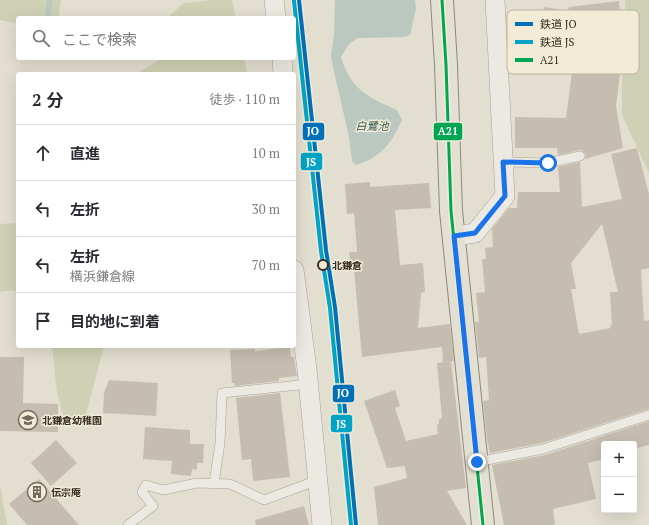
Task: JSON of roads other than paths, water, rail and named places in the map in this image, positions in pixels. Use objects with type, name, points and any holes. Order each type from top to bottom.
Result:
[{"type":"main road","points":[[442,0],[446,65],[451,211],[483,525]]},
{"type":"street","points":[[274,0],[276,16]]},
{"type":"street","points":[[454,236],[475,233],[505,196],[495,0]]},
{"type":"street","points":[[282,60],[283,72]]},
{"type":"street","points":[[296,304],[297,321],[309,384],[322,525]]},
{"type":"lane","points":[[503,162],[548,163],[580,156]]},
{"type":"lane","points":[[214,483],[220,443],[222,393],[309,384]]},
{"type":"lane","points":[[477,462],[543,449],[649,415]]},
{"type":"lane","points":[[128,525],[153,506],[142,492],[146,485],[163,490],[197,483],[230,484],[264,500],[318,480]]},
{"type":"water","name":"白鷺池","points":[[335,0],[415,0],[416,9],[410,35],[404,37],[358,38],[349,44],[341,57],[345,68],[355,85],[369,96],[397,110],[402,120],[394,136],[379,154],[356,165],[352,161],[349,137],[331,56],[334,35]]},
{"type":"waterway","points":[[48,14],[50,0]]},
{"type":"rail line","name":"JO","points":[[299,0],[326,250],[335,307],[356,525]]},
{"type":"rail line","name":"JS","points":[[294,1],[296,16]]},
{"type":"rail line","name":"JS","points":[[296,20],[321,251],[330,308],[351,525]]},
{"type":"place","name":"北鎌倉","points":[[323,265]]},
{"type":"place","name":"北鎌倉幼稚園","points":[[28,420]]},
{"type":"place","name":"伝宗庵","points":[[37,492]]}]
